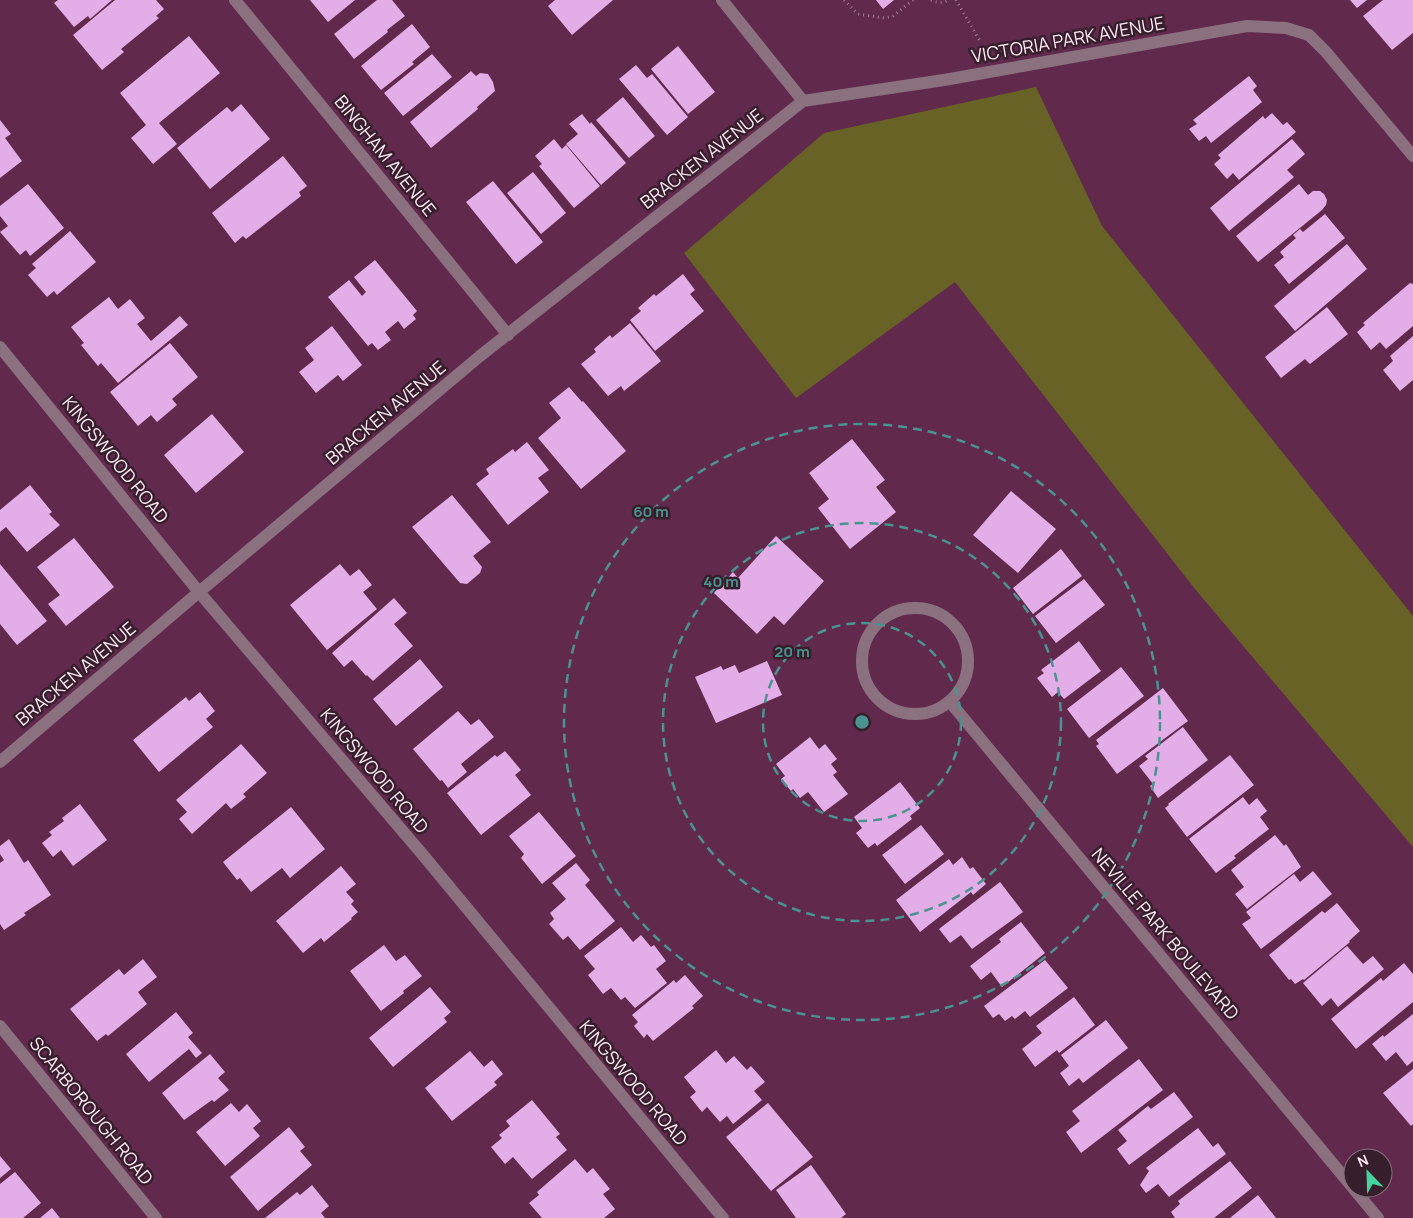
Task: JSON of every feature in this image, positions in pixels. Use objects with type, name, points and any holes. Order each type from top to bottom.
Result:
[{"type":"street","name":"BINGHAM AVENUE","points":[[235,0],[508,334]]},
{"type":"street","points":[[722,0],[803,101]]},
{"type":"street","name":"VICTORIA PARK AVENUE","points":[[803,101],[954,78],[1247,26],[1264,26],[1286,28],[1309,35],[1326,52],[1413,156]]},
{"type":"street","name":"BRACKEN AVENUE","points":[[0,762],[199,592],[508,334],[803,101]]},
{"type":"street","name":"KINGSWOOD ROAD","points":[[0,347],[199,592],[423,855],[722,1218]]},
{"type":"street","points":[[916,608],[941,614],[960,631],[969,655],[968,664],[965,681],[950,702],[927,713],[901,713],[879,701],[864,679],[862,654],[872,630],[891,613],[916,608]]},
{"type":"street","name":"NEVILLE PARK BOULEVARD","points":[[950,702],[1378,1218]]},
{"type":"street","name":"SCARBOROUGH ROAD","points":[[0,1026],[156,1218]]},
{"type":"path","points":[[844,0],[858,14],[884,18],[893,16],[913,0]]},
{"type":"path","points":[[931,0],[935,2],[949,0]]},
{"type":"path","points":[[956,0],[980,41]]},
{"type":"shaded area","points":[[1036,87],[1102,226],[1413,616],[1413,847],[1195,589],[955,282],[796,398],[684,253],[824,133]]},
{"type":"building","points":[[58,0],[112,0],[90,19],[88,16],[74,27],[54,3]]},
{"type":"building","points":[[115,0],[156,0],[164,9],[156,16],[159,18],[121,49],[124,52],[102,70],[73,35]]},
{"type":"building","points":[[310,0],[355,0],[328,22]]},
{"type":"building","points":[[377,0],[392,0],[405,16],[354,59],[334,34]]},
{"type":"building","points":[[555,0],[613,0],[572,35],[548,6]]},
{"type":"building","points":[[876,0],[894,0],[883,9]]},
{"type":"building","points":[[1350,0],[1367,0],[1357,8]]},
{"type":"building","points":[[1383,0],[1413,0],[1413,33],[1392,50],[1363,16]]},
{"type":"building","points":[[412,24],[430,47],[412,62],[414,64],[381,90],[361,66]]},
{"type":"building","points":[[189,36],[220,73],[159,123],[177,144],[153,164],[131,138],[146,125],[120,93]]},
{"type":"building","points":[[678,46],[715,92],[688,114],[651,69]]},
{"type":"building","points":[[432,54],[452,77],[403,116],[384,93]]},
{"type":"building","points":[[636,65],[647,78],[652,74],[688,117],[667,135],[619,79]]},
{"type":"building","points":[[471,71],[476,76],[480,73],[488,74],[493,82],[495,91],[477,107],[478,109],[431,148],[410,122]]},
{"type":"building","points":[[1249,76],[1257,86],[1253,90],[1262,102],[1211,143],[1206,136],[1199,141],[1189,129],[1197,124],[1193,120]]},
{"type":"building","points":[[623,97],[655,136],[629,158],[596,120]]},
{"type":"building","points":[[241,104],[270,139],[210,189],[177,148],[227,107],[232,112]]},
{"type":"building","points":[[1272,113],[1283,125],[1287,122],[1296,132],[1239,180],[1233,173],[1227,179],[1214,164],[1221,158],[1218,155],[1263,116],[1265,119]]},
{"type":"building","points":[[582,114],[626,163],[601,185],[566,144],[578,134],[569,124]]},
{"type":"building","points":[[0,120],[11,134],[5,138],[22,161],[0,178]]},
{"type":"building","points":[[554,139],[562,149],[566,145],[600,186],[574,208],[539,166],[542,164],[535,156]]},
{"type":"building","points":[[1292,139],[1305,154],[1287,170],[1294,177],[1229,231],[1210,208]]},
{"type":"building","points":[[283,156],[307,186],[299,192],[301,196],[246,239],[243,236],[235,243],[212,213]]},
{"type":"building","points":[[533,172],[566,213],[541,234],[507,193]]},
{"type":"building","points":[[493,181],[543,242],[516,264],[466,202]]},
{"type":"building","points":[[28,184],[64,228],[30,256],[26,250],[20,255],[0,232],[8,226],[0,216],[0,206]]},
{"type":"building","points":[[1299,184],[1308,195],[1313,191],[1320,191],[1324,194],[1327,200],[1326,205],[1258,262],[1236,236]]},
{"type":"building","points":[[1325,214],[1345,238],[1289,284],[1274,265],[1284,257],[1280,252],[1296,238],[1293,235],[1300,229],[1303,232]]},
{"type":"building","points":[[70,231],[96,262],[57,295],[54,291],[47,297],[28,275],[36,268],[32,264]]},
{"type":"building","points":[[1347,244],[1367,269],[1295,331],[1274,306]]},
{"type":"building","points":[[375,260],[417,311],[413,315],[416,319],[404,329],[398,321],[385,332],[391,340],[378,350],[372,343],[368,346],[328,297],[349,280],[362,296],[366,292],[354,277]]},
{"type":"building","points":[[683,274],[695,290],[690,294],[704,311],[655,351],[630,320],[641,311],[638,308],[654,294],[656,296]]},
{"type":"building","points":[[1410,283],[1413,284],[1413,326],[1386,349],[1380,342],[1371,350],[1357,332],[1365,325],[1363,323]]},
{"type":"building","points":[[109,297],[118,309],[130,299],[145,318],[137,324],[151,341],[180,316],[188,325],[118,383],[101,363],[98,366],[81,345],[84,343],[71,327]]},
{"type":"building","points":[[1327,307],[1348,334],[1310,364],[1305,359],[1281,378],[1265,357]]},
{"type":"building","points":[[630,323],[661,361],[624,391],[621,386],[608,396],[581,364],[596,352],[594,349],[610,335],[612,338]]},
{"type":"building","points":[[332,326],[362,365],[343,381],[338,375],[316,393],[299,372],[314,360],[305,348]]},
{"type":"building","points":[[1413,336],[1413,380],[1400,391],[1383,370],[1393,361],[1390,356]]},
{"type":"building","points":[[170,343],[198,377],[172,399],[177,405],[157,422],[151,415],[138,426],[110,392]]},
{"type":"building","points":[[569,387],[626,451],[581,489],[538,438],[561,418],[549,403]]},
{"type":"building","points":[[212,414],[244,452],[196,493],[164,455]]},
{"type":"building","points":[[852,439],[885,480],[876,487],[896,512],[850,549],[818,508],[829,499],[809,473]]},
{"type":"building","points":[[527,442],[549,470],[538,478],[549,492],[508,525],[476,484],[489,474],[486,469],[513,449],[515,452]]},
{"type":"building","points":[[30,485],[52,512],[49,514],[60,525],[27,552],[6,527],[0,532],[0,510]]},
{"type":"building","points":[[1011,491],[1056,529],[1018,573],[973,535]]},
{"type":"building","points":[[452,495],[491,542],[473,556],[482,567],[480,573],[467,584],[460,583],[412,527]]},
{"type":"building","points":[[776,536],[824,581],[784,625],[774,616],[757,634],[714,593],[733,572],[738,578]]},
{"type":"building","points":[[74,538],[114,587],[66,626],[48,604],[60,595],[37,567]]},
{"type":"building","points":[[1061,549],[1082,576],[1033,614],[1013,588]]},
{"type":"building","points":[[0,564],[47,621],[17,645],[0,624]]},
{"type":"building","points":[[340,564],[350,576],[359,569],[372,585],[363,592],[377,609],[327,650],[290,605]]},
{"type":"building","points":[[1084,579],[1105,605],[1056,643],[1035,616]]},
{"type":"building","points":[[394,598],[407,613],[394,624],[413,646],[373,681],[352,660],[344,667],[332,653]]},
{"type":"building","points":[[1079,641],[1101,671],[1064,699],[1058,692],[1052,697],[1037,678],[1044,673],[1041,670]]},
{"type":"building","points":[[420,659],[443,687],[396,726],[373,699]]},
{"type":"building","points":[[767,661],[782,695],[716,723],[695,677],[721,666],[723,670],[735,665],[739,673]]},
{"type":"building","points":[[1121,667],[1144,696],[1089,738],[1067,709]]},
{"type":"building","points":[[1163,688],[1188,721],[1117,774],[1096,746],[1099,744],[1096,740]]},
{"type":"building","points":[[200,692],[215,711],[206,719],[213,727],[159,772],[133,740],[186,697],[189,701]]},
{"type":"building","points":[[458,711],[471,725],[479,719],[494,737],[461,764],[467,772],[448,788],[413,749]]},
{"type":"building","points":[[1183,727],[1208,760],[1158,798],[1150,786],[1153,784],[1139,766],[1148,759],[1145,756]]},
{"type":"building","points":[[810,737],[819,749],[825,744],[837,759],[831,764],[837,772],[833,775],[848,794],[824,812],[808,792],[800,798],[793,789],[791,791],[781,779],[785,776],[776,764]]},
{"type":"building","points":[[241,744],[267,773],[243,794],[246,797],[231,809],[226,803],[192,834],[179,819],[187,812],[176,800]]},
{"type":"building","points":[[505,751],[521,770],[515,775],[531,795],[481,835],[447,793],[495,755],[497,757]]},
{"type":"building","points":[[1230,755],[1254,785],[1187,837],[1165,808]]},
{"type":"building","points":[[900,782],[920,808],[910,816],[912,819],[877,846],[875,843],[868,848],[856,833],[862,828],[854,817]]},
{"type":"building","points":[[1243,797],[1249,805],[1257,798],[1267,811],[1260,817],[1269,829],[1234,856],[1236,858],[1216,873],[1189,839]]},
{"type":"building","points":[[80,804],[107,840],[73,866],[61,850],[53,857],[42,843],[52,835],[49,832],[64,821],[62,818]]},
{"type":"building","points":[[291,807],[325,849],[290,878],[282,868],[251,892],[240,878],[237,880],[223,862]]},
{"type":"building","points":[[539,812],[576,856],[542,884],[521,858],[524,854],[509,836]]},
{"type":"building","points":[[921,825],[944,854],[905,884],[882,855]]},
{"type":"building","points":[[1275,835],[1284,846],[1286,844],[1301,867],[1247,909],[1235,894],[1244,887],[1231,870]]},
{"type":"building","points":[[9,839],[24,863],[28,860],[51,895],[24,913],[26,915],[4,930],[0,924],[0,863],[4,860],[0,854],[0,846]]},
{"type":"building","points":[[962,857],[970,869],[973,867],[986,884],[973,895],[971,892],[920,932],[896,900],[949,859],[953,865]]},
{"type":"building","points":[[576,863],[590,880],[585,885],[615,921],[580,950],[568,936],[563,940],[549,924],[554,919],[550,913],[566,899],[552,883]]},
{"type":"building","points":[[341,866],[356,884],[346,892],[354,901],[351,904],[358,912],[324,942],[321,938],[303,953],[276,921]]},
{"type":"building","points":[[1313,871],[1332,894],[1261,949],[1242,924],[1251,918],[1246,912],[1294,874],[1300,882]]},
{"type":"building","points":[[1000,882],[1023,912],[972,949],[961,935],[950,943],[939,929]]},
{"type":"building","points":[[1337,903],[1360,931],[1350,942],[1304,980],[1295,984],[1291,979],[1289,980],[1269,955],[1322,911],[1325,913]]},
{"type":"building","points":[[1021,922],[1045,953],[1002,987],[991,972],[981,980],[970,966],[1001,942],[999,939]]},
{"type":"building","points":[[621,927],[633,942],[641,935],[651,947],[654,945],[666,961],[656,969],[667,983],[635,1008],[625,997],[621,1000],[611,988],[603,994],[588,975],[595,969],[584,956]]},
{"type":"building","points":[[384,945],[396,961],[405,955],[422,976],[381,1011],[350,971]]},
{"type":"building","points":[[1347,946],[1363,964],[1373,956],[1384,969],[1338,1007],[1331,998],[1322,1006],[1303,983]]},
{"type":"building","points":[[143,959],[157,977],[138,992],[147,1004],[108,1036],[106,1034],[97,1041],[70,1009],[119,969],[124,975]]},
{"type":"building","points":[[1045,960],[1068,988],[1030,1017],[1025,1011],[1015,1019],[1012,1016],[1005,1021],[999,1014],[993,1018],[984,1006]]},
{"type":"building","points":[[1404,963],[1413,974],[1413,1002],[1356,1049],[1331,1019],[1381,978],[1383,981]]},
{"type":"building","points":[[685,975],[703,996],[692,1006],[694,1008],[653,1041],[647,1034],[644,1038],[634,1026],[638,1022],[632,1015],[674,980],[676,983]]},
{"type":"building","points":[[430,987],[451,1012],[444,1018],[447,1022],[393,1067],[369,1038]]},
{"type":"building","points":[[1074,997],[1095,1025],[1059,1053],[1057,1050],[1035,1067],[1022,1049],[1042,1033],[1036,1026]]},
{"type":"building","points":[[176,1012],[193,1033],[188,1037],[202,1053],[196,1058],[189,1049],[149,1082],[126,1054]]},
{"type":"building","points":[[1413,1014],[1413,1061],[1407,1066],[1396,1052],[1386,1061],[1372,1044]]},
{"type":"building","points":[[1106,1020],[1128,1048],[1083,1083],[1079,1078],[1069,1086],[1060,1073],[1069,1066],[1061,1055]]},
{"type":"building","points":[[716,1050],[726,1063],[734,1056],[747,1070],[751,1066],[765,1082],[754,1091],[762,1100],[733,1124],[727,1116],[720,1122],[707,1107],[702,1112],[690,1097],[696,1092],[684,1077]]},
{"type":"building","points":[[470,1051],[484,1067],[492,1060],[503,1074],[494,1082],[497,1085],[452,1121],[425,1088]]},
{"type":"building","points":[[210,1054],[225,1072],[218,1078],[229,1090],[214,1102],[212,1100],[184,1120],[162,1093]]},
{"type":"building","points":[[1139,1059],[1163,1090],[1081,1153],[1066,1132],[1080,1121],[1072,1111]]},
{"type":"building","points":[[1413,1069],[1413,1124],[1411,1126],[1383,1093]]},
{"type":"building","points":[[1174,1092],[1193,1117],[1129,1165],[1117,1149],[1127,1141],[1118,1130],[1148,1106],[1151,1109]]},
{"type":"building","points":[[532,1100],[560,1134],[556,1137],[567,1150],[532,1179],[513,1157],[505,1164],[491,1147],[502,1138],[499,1135],[510,1126],[506,1121]]},
{"type":"building","points":[[231,1103],[239,1112],[247,1104],[261,1121],[253,1128],[260,1136],[225,1166],[196,1132]]},
{"type":"building","points":[[768,1103],[813,1157],[771,1191],[726,1137]]},
{"type":"building","points":[[289,1127],[305,1147],[300,1151],[312,1165],[258,1211],[230,1177]]},
{"type":"building","points":[[1198,1128],[1213,1147],[1218,1143],[1226,1154],[1169,1197],[1158,1184],[1146,1193],[1140,1185],[1149,1171],[1146,1168]]},
{"type":"building","points":[[0,1156],[11,1169],[0,1178]]},
{"type":"building","points":[[575,1159],[587,1173],[593,1168],[610,1189],[603,1194],[615,1209],[604,1218],[542,1218],[529,1203],[539,1195],[537,1192]]},
{"type":"building","points":[[1230,1161],[1252,1188],[1214,1218],[1175,1218],[1171,1212],[1180,1204],[1178,1201]]},
{"type":"building","points":[[811,1165],[846,1214],[841,1218],[796,1218],[776,1190]]},
{"type":"building","points":[[15,1172],[41,1203],[23,1218],[0,1218],[0,1184]]},
{"type":"building","points":[[312,1185],[329,1206],[321,1213],[325,1218],[265,1218],[297,1192],[300,1195]]},
{"type":"building","points":[[1258,1195],[1276,1218],[1230,1218]]},
{"type":"building","points":[[52,1208],[60,1218],[40,1218]]}]
